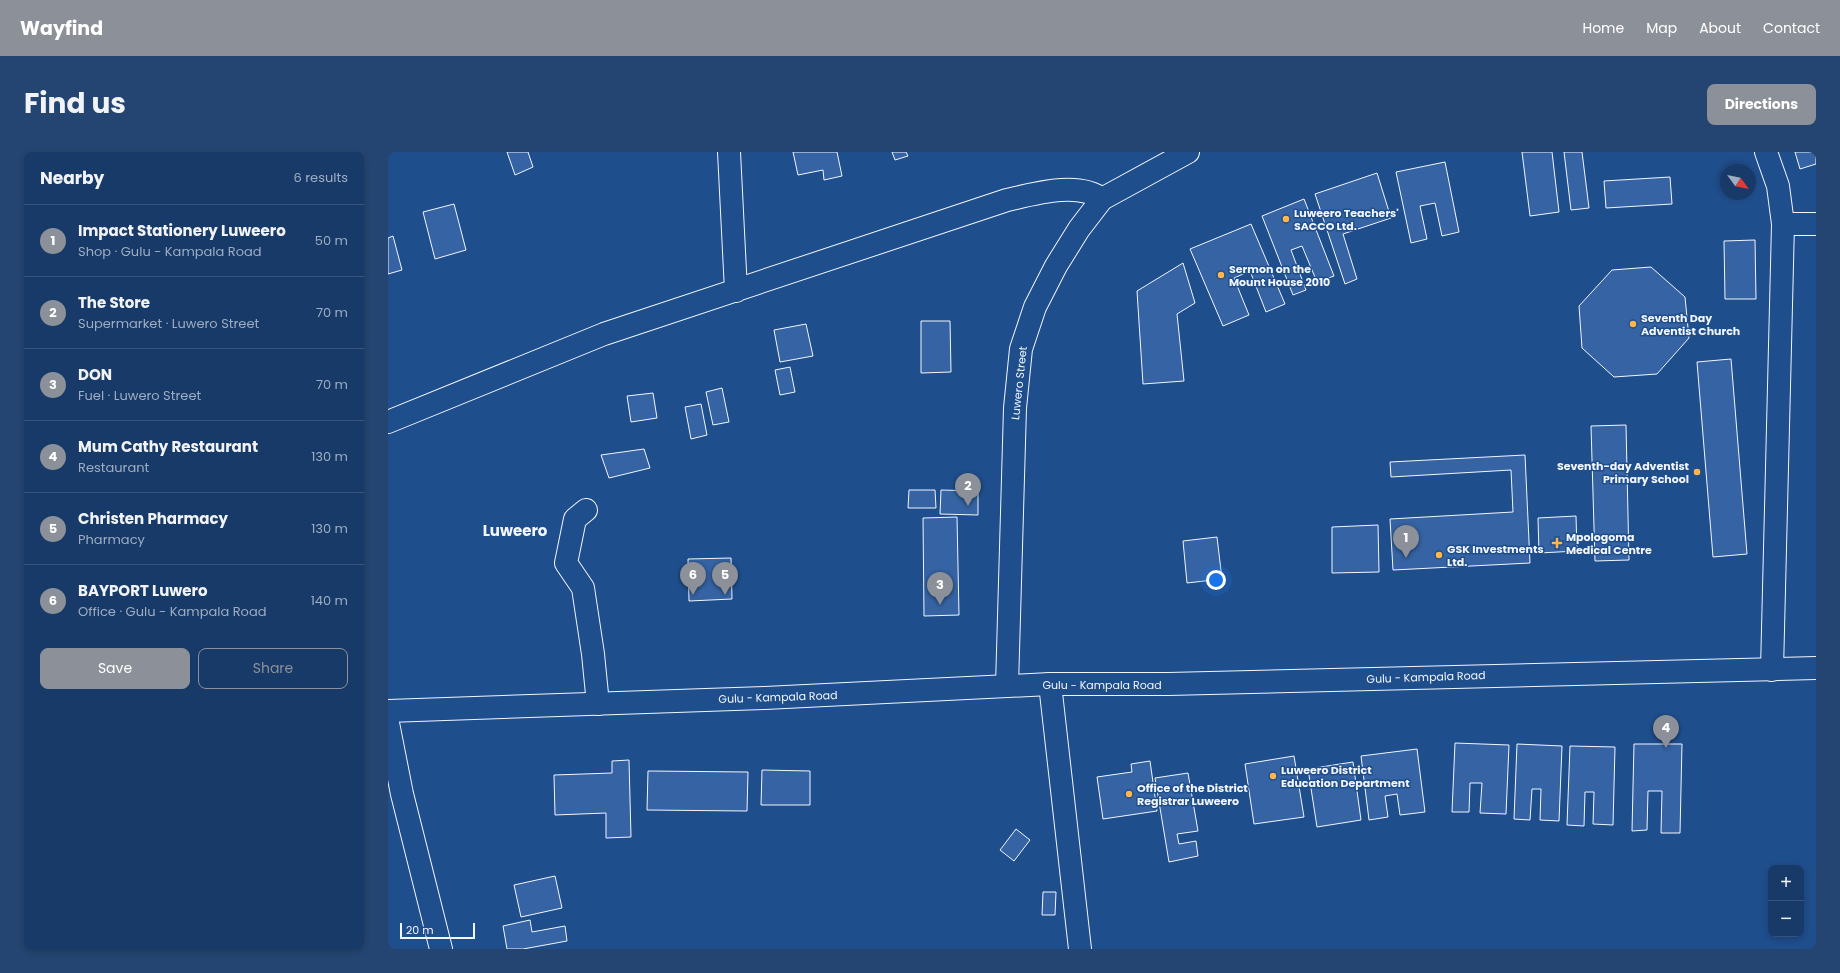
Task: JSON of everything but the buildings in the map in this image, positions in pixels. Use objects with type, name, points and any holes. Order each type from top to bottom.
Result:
[{"type":"street","points":[[729,152],[736,291]]},
{"type":"street","name":"Luwero Street","points":[[1007,686],[1015,408],[1021,349],[1035,307],[1056,266],[1079,229],[1102,199],[1188,152]]},
{"type":"street","points":[[1766,152],[1778,186],[1783,224],[1772,670]]},
{"type":"street","points":[[388,422],[604,334],[1007,200],[1046,192],[1068,190],[1097,195],[1102,199]]},
{"type":"street","points":[[1783,224],[1816,224]]},
{"type":"street","points":[[586,510],[575,519],[566,563],[583,588],[593,654],[598,704]]},
{"type":"street","name":"Gulu - Kampala Road","points":[[388,711],[772,698],[1050,684],[1168,684],[1816,668]]},
{"type":"street","points":[[1050,684],[1080,949]]},
{"type":"street","points":[[388,723],[402,794],[441,949]]},
{"type":"place","name":"Luweero Teachers' SACCO Ltd.","points":[[1286,219]]},
{"type":"place","name":"Sermon on the Mount House 2010","points":[[1221,275]]},
{"type":"place","name":"Seventh Day Adventist Church","points":[[1633,324]]},
{"type":"place","name":"Seventh-day Adventist Primary School","points":[[1697,472]]},
{"type":"place","name":"The Store","points":[[968,506]]},
{"type":"place","name":"Mpologoma Medical Centre","points":[[1557,543]]},
{"type":"place","name":"GSK Investments Ltd.","points":[[1439,555]]},
{"type":"place","name":"Impact Stationery Luweero","points":[[1406,558]]},
{"type":"place","name":"BAYPORT Luwero","points":[[693,595]]},
{"type":"place","name":"Christen Pharmacy","points":[[725,595]]},
{"type":"place","name":"DON","points":[[940,605]]},
{"type":"place","name":"Mum Cathy Restaurant","points":[[1666,748]]},
{"type":"place","name":"Luweero District Education Department","points":[[1273,776]]},
{"type":"place","name":"Office of the District Registrar Luweero","points":[[1129,794]]},
{"type":"district","name":"Luweero","points":[[515,530]]}]
